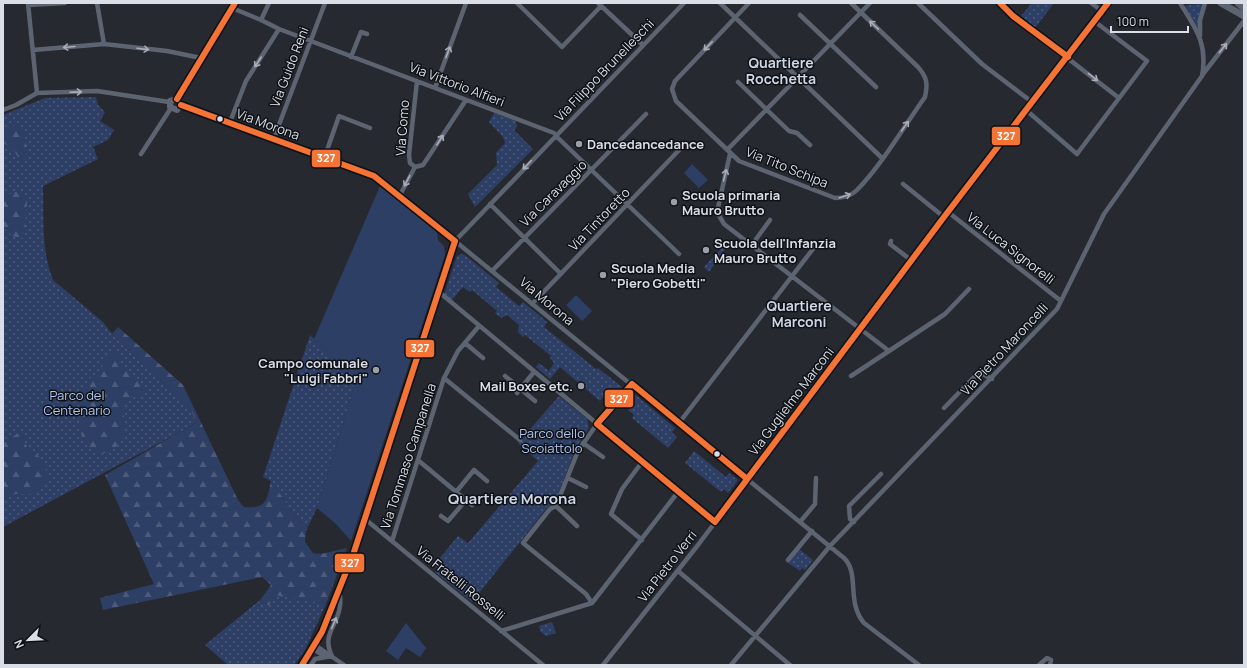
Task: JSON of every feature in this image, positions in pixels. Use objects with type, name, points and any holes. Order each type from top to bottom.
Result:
[{"type":"main road","points":[[1221,3],[1244,15]]},
{"type":"main road","points":[[1228,3],[1244,15]]},
{"type":"main road","points":[[177,99],[180,101],[181,106],[176,110],[170,105],[173,99],[177,99],[234,5]]},
{"type":"main road","name":"Via Morona","points":[[181,106],[325,156],[374,176],[400,195],[455,241]]},
{"type":"main road","points":[[302,665],[314,647],[339,590],[365,519],[455,241]]},
{"type":"street","points":[[36,93],[28,4],[65,3]]},
{"type":"street","points":[[97,3],[104,44]]},
{"type":"street","points":[[262,20],[270,3]]},
{"type":"street","name":"Via Guido Reni","points":[[274,138],[325,3]]},
{"type":"street","points":[[435,88],[466,3]]},
{"type":"street","points":[[517,3],[562,47],[600,4],[643,45]]},
{"type":"street","name":"Via Filippo Brunelleschi","points":[[455,241],[555,135],[684,3]]},
{"type":"street","points":[[720,3],[882,158]]},
{"type":"street","name":"Via Tito Schipa","points":[[749,3],[675,80],[672,89],[676,101],[739,161],[834,198],[842,198],[857,191],[925,97],[927,81],[918,67],[851,3]]},
{"type":"street","points":[[870,3],[766,109],[728,152],[717,212],[724,224],[751,246],[888,351]]},
{"type":"street","points":[[918,3],[982,64],[1032,102]]},
{"type":"street","points":[[1000,3],[1013,16],[1068,57],[1119,98]]},
{"type":"street","points":[[1091,3],[1102,11]]},
{"type":"street","name":"Via Guglielmo Marconi","points":[[746,478],[1108,3]]},
{"type":"street","points":[[1180,3],[1200,36]]},
{"type":"street","points":[[1202,76],[1204,63],[1200,36],[1200,20],[1204,3]]},
{"type":"street","name":"Via Vittorio Alfieri","points":[[234,5],[279,29],[555,135]]},
{"type":"street","points":[[800,15],[876,87]]},
{"type":"street","points":[[1026,110],[1077,154],[1147,61],[1094,21]]},
{"type":"street","name":"Via Pietro Maroncelli","points":[[731,665],[830,546],[992,379],[1057,309],[1104,214],[1202,76],[1244,21]]},
{"type":"street","points":[[230,122],[246,82],[279,29]]},
{"type":"street","points":[[351,57],[361,32],[367,34]]},
{"type":"street","points":[[33,50],[104,44],[167,51],[201,58]]},
{"type":"street","name":"Via Como","points":[[400,195],[415,167],[410,162],[408,156],[417,81]]},
{"type":"street","points":[[738,82],[789,131],[797,133],[810,145]]},
{"type":"street","points":[[3,110],[16,105],[36,93],[98,91],[170,105],[141,154]]},
{"type":"street","points":[[415,167],[423,165],[466,100]]},
{"type":"street","name":"Via Caravaggio","points":[[493,270],[646,114]]},
{"type":"street","points":[[325,156],[339,116],[370,128]]},
{"type":"street","points":[[555,135],[679,254]]},
{"type":"street","name":"Via Tintoretto","points":[[532,304],[681,148]]},
{"type":"street","points":[[903,184],[944,217]]},
{"type":"street","points":[[490,204],[561,274]]},
{"type":"street","name":"Via Luca Signorelli","points":[[948,212],[1061,301]]},
{"type":"street","points":[[751,246],[770,220]]},
{"type":"street","name":"Via Morona","points":[[455,241],[493,270],[532,304],[830,546],[850,565],[854,605],[859,618],[919,665]]},
{"type":"street","points":[[891,241],[890,244],[911,260]]},
{"type":"street","points":[[679,423],[816,245]]},
{"type":"street","points":[[851,376],[945,314],[969,289]]},
{"type":"street","points":[[439,292],[714,522]]},
{"type":"street","name":"Via Tommaso Campanella","points":[[392,541],[444,378],[458,351],[479,326]]},
{"type":"street","points":[[465,343],[483,358]]},
{"type":"street","points":[[519,391],[534,372]]},
{"type":"street","points":[[944,408],[979,372],[992,379]]},
{"type":"street","points":[[505,376],[519,391],[536,401]]},
{"type":"street","name":"Via Tommaso Campanella","points":[[444,378],[520,440]]},
{"type":"street","points":[[592,603],[586,594],[523,543],[550,509],[556,506],[583,443],[597,424],[632,384]]},
{"type":"street","points":[[583,443],[603,457]]},
{"type":"street","points":[[418,461],[472,505]]},
{"type":"street","points":[[642,462],[622,489],[611,514],[642,540]]},
{"type":"street","points":[[456,492],[474,470],[487,481]]},
{"type":"street","points":[[854,522],[850,519],[849,506],[881,474]]},
{"type":"street","points":[[568,478],[586,487]]},
{"type":"street","name":"Via Pietro Verri","points":[[603,665],[678,570],[746,478]]},
{"type":"street","points":[[800,522],[815,504],[816,478]]},
{"type":"street","points":[[501,631],[592,603],[678,492]]},
{"type":"street","points":[[441,516],[448,521],[466,500]]},
{"type":"street","points":[[556,506],[577,526]]},
{"type":"street","name":"Via Fratelli Rosselli","points":[[365,519],[543,665]]},
{"type":"street","points":[[788,560],[812,532]]},
{"type":"street","points":[[678,570],[790,665]]},
{"type":"street","points":[[332,656],[328,649],[328,638],[341,605],[339,590]]},
{"type":"street","points":[[314,647],[332,656],[344,665]]},
{"type":"street","points":[[311,665],[315,660],[332,656]]},
{"type":"street","points":[[1040,665],[1047,658],[1051,660],[1050,665]]},
{"type":"green space","points":[[1032,3],[1054,3],[1035,28],[1021,16]]},
{"type":"green space","points":[[1203,4],[1198,30],[1184,7],[1186,5]]},
{"type":"green space","name":"Parco del Centenario","points":[[96,97],[98,105],[105,112],[100,121],[114,130],[108,140],[93,147],[98,159],[43,186],[44,233],[49,269],[53,280],[103,322],[112,334],[191,410],[194,414],[195,422],[191,426],[3,527],[3,115],[45,98]]},
{"type":"green space","points":[[494,113],[516,121],[517,127],[514,130],[533,149],[475,207],[468,194],[497,165],[496,153],[505,143],[503,137],[489,122]]},
{"type":"green space","points":[[17,125],[25,137],[27,150],[26,160],[24,163],[21,162],[13,149],[3,142],[3,136],[12,126]]},
{"type":"green space","points":[[692,164],[708,180],[699,188],[684,173]]},
{"type":"green space","name":"Campo comunale \"Luigi Fabbri\"","points":[[380,186],[437,231],[438,240],[444,246],[445,255],[351,541],[336,524],[317,508],[356,381],[314,339]]},
{"type":"green space","points":[[16,191],[24,195],[27,204],[24,238],[17,238],[3,226],[3,197]]},
{"type":"green space","points":[[725,244],[727,246],[709,272],[704,267]]},
{"type":"green space","points":[[461,254],[465,255],[499,283],[496,287],[519,306],[523,302],[547,322],[544,327],[596,369],[598,368],[622,387],[617,393],[611,388],[600,401],[560,367],[550,379],[536,367],[539,363],[549,371],[554,363],[550,358],[551,356],[525,335],[523,337],[518,332],[519,325],[507,315],[501,318],[495,313],[497,311],[472,290],[470,292],[463,287],[452,300],[444,294],[457,256]]},
{"type":"green space","points":[[576,295],[592,311],[582,321],[566,305]]},
{"type":"green space","points":[[118,327],[183,385],[238,500],[244,507],[262,505],[267,498],[271,481],[306,531],[305,542],[313,553],[321,554],[347,548],[326,604],[274,595],[269,606],[260,600],[271,585],[262,577],[103,610],[100,598],[154,584],[105,475],[194,424],[195,418],[191,410],[112,334]]},
{"type":"green space","points":[[310,335],[356,381],[317,508],[306,531],[271,481],[263,477]]},
{"type":"green space","points":[[116,351],[122,364],[141,384],[144,391],[127,401],[123,407],[125,426],[120,443],[106,453],[100,454],[90,448],[82,437],[78,403],[82,398],[89,379],[100,370],[109,354]]},
{"type":"green space","points":[[631,391],[675,428],[672,432],[677,437],[668,448],[632,418],[634,415],[628,410],[634,403],[627,397]]},
{"type":"green space","name":"Parco dello Scoiattolo","points":[[559,396],[587,419],[589,428],[576,448],[555,503],[547,508],[472,602],[435,572],[438,568],[434,565],[458,536],[468,543],[538,461],[518,443]]},
{"type":"green space","points":[[18,433],[22,434],[27,447],[41,458],[48,475],[44,484],[35,493],[3,497],[3,444]]},
{"type":"green space","points":[[694,451],[726,477],[729,473],[738,480],[728,493],[724,489],[721,492],[685,463]]},
{"type":"green space","points":[[799,549],[813,560],[805,570],[802,568],[800,571],[788,563]]},
{"type":"green space","points":[[274,594],[326,604],[305,650],[294,665],[228,665],[205,645],[260,600],[269,606]]},
{"type":"green space","points":[[552,622],[556,633],[546,636],[540,631],[539,626]]},
{"type":"green space","points":[[406,623],[426,648],[420,657],[406,648],[398,660],[386,651]]},
{"type":"transit line","name":"327","points":[[177,99],[235,3]]},
{"type":"transit line","name":"327","points":[[1000,3],[1013,16],[1068,57]]},
{"type":"transit line","name":"327","points":[[746,478],[632,384],[597,424],[715,522],[944,217],[1108,3]]},
{"type":"transit line","name":"327","points":[[181,105],[374,176],[455,241]]},
{"type":"transit line","name":"327","points":[[302,665],[322,632],[354,552],[455,241]]},
{"type":"place","name":"Dancedancedance","points":[[579,144]]},
{"type":"place","name":"Scuola primaria Mauro Brutto","points":[[674,202]]},
{"type":"place","name":"Scuola dell'Infanzia Mauro Brutto","points":[[706,250]]},
{"type":"place","name":"Scuola Media \"Piero Gobetti\"","points":[[603,275]]},
{"type":"place","name":"Campo comunale \"Luigi Fabbri\"","points":[[376,370]]},
{"type":"place","name":"Mail Boxes etc.","points":[[581,386]]},
{"type":"district","name":"Quartiere Rocchetta","points":[[781,72]]},
{"type":"district","name":"Quartiere Marconi","points":[[799,314]]},
{"type":"district","name":"Quartiere Morona","points":[[512,499]]}]
